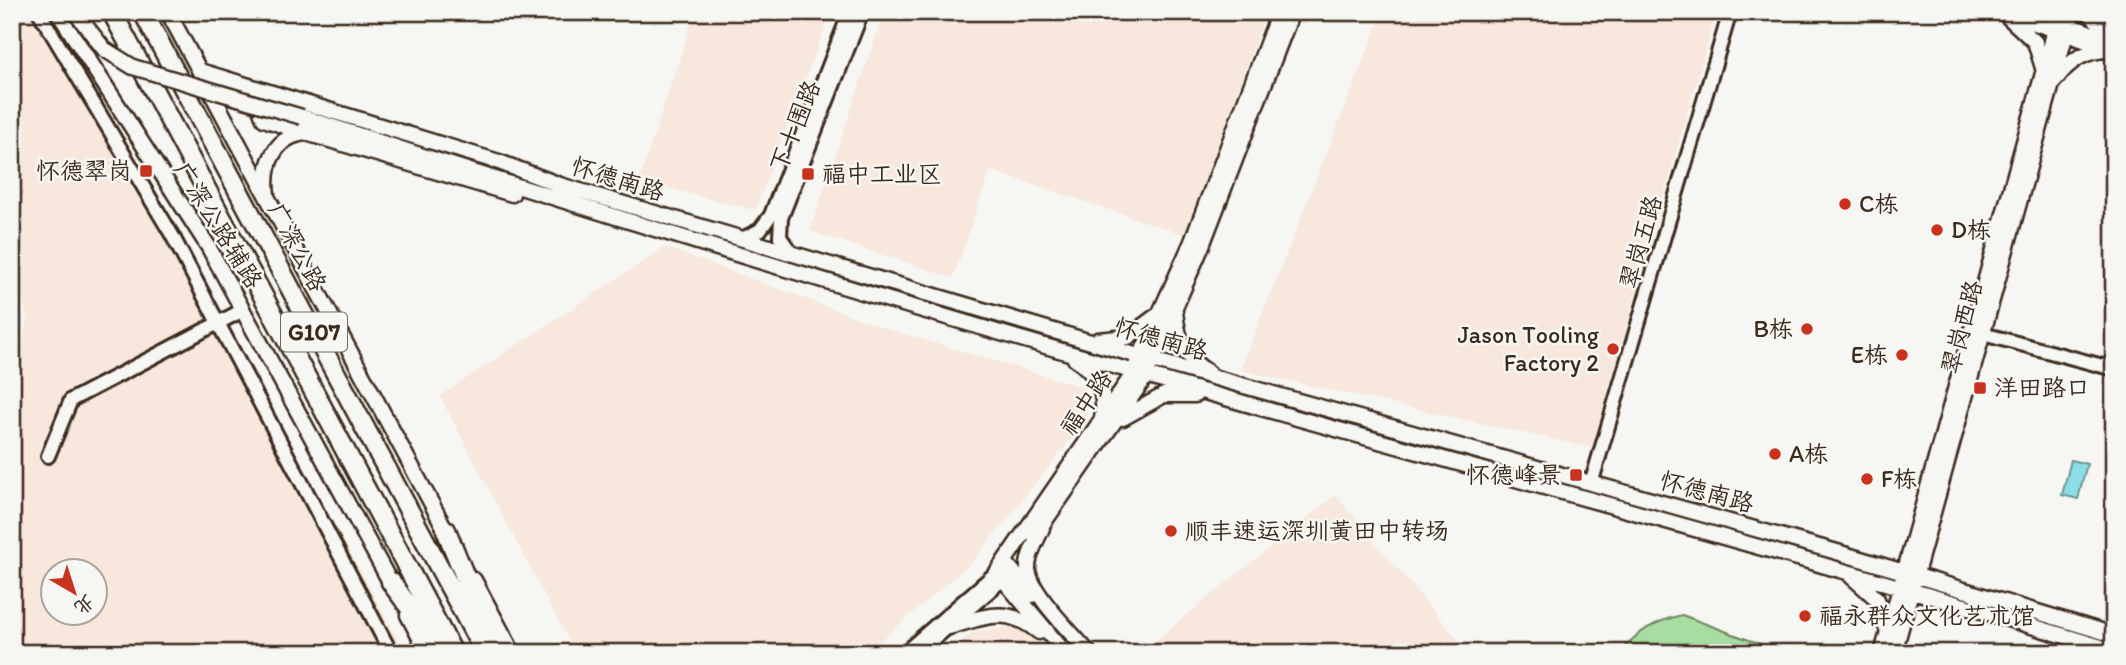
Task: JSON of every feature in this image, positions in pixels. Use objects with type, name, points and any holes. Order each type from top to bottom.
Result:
[{"type":"highway","name":"G107","points":[[112,12],[453,653]]},
{"type":"highway","name":"广深公路","points":[[143,12],[485,653]]},
{"type":"highway","points":[[446,530],[496,653]]},
{"type":"highway","points":[[391,582],[443,653]]},
{"type":"main road","name":"广深公路辅路","points":[[58,12],[208,246],[428,653]]},
{"type":"main road","name":"怀德南路","points":[[75,12],[104,49],[133,67],[302,117],[576,206],[1055,349],[1837,568],[2114,651]]},
{"type":"main road","points":[[168,12],[513,653]]},
{"type":"main road","name":"福中路","points":[[1168,310],[1279,12]]},
{"type":"main road","name":"福中路","points":[[1004,570],[1045,521],[1140,373],[1168,310],[1201,248],[1292,12]]},
{"type":"main road","points":[[2052,86],[2077,59],[2112,45],[2089,12]]},
{"type":"main road","points":[[2002,13],[2035,42],[2043,61],[2043,73]]},
{"type":"main road","name":"翠岗西路","points":[[1911,574],[2043,73],[2064,22]]},
{"type":"main road","name":"翠岗西路","points":[[1894,653],[1907,588],[1983,334],[2052,86],[2064,22]]},
{"type":"main road","name":"怀德南路","points":[[201,72],[499,162],[560,185],[1074,338],[1911,574],[2114,635]]},
{"type":"main road","name":"怀德南路","points":[[281,96],[264,99],[260,108],[261,116],[271,122],[490,189],[576,206]]},
{"type":"main road","points":[[267,200],[266,175],[275,150],[292,136],[306,133]]},
{"type":"main road","points":[[1074,338],[1119,340],[1136,333],[1168,310],[1187,355],[1199,367],[1229,383]]},
{"type":"main road","points":[[1055,349],[1086,366],[1098,381],[1107,424],[1164,395],[1219,396]]},
{"type":"main road","name":"福中路","points":[[1004,570],[1107,424]]},
{"type":"main road","points":[[1045,521],[1027,566],[1029,576],[1043,598],[1089,653]]},
{"type":"main road","points":[[1837,568],[1861,583],[1877,600],[1886,617],[1888,633]]},
{"type":"main road","points":[[1004,570],[1064,653]]},
{"type":"main road","points":[[1004,570],[1080,653]]},
{"type":"main road","name":"翠岗西路","points":[[1882,653],[1907,588]]},
{"type":"main road","points":[[949,627],[1000,614],[1010,615],[1024,620],[1064,653]]},
{"type":"street","points":[[39,12],[172,235],[391,653]]},
{"type":"street","name":"下十围路","points":[[743,239],[760,230],[771,215],[850,12]]},
{"type":"street","name":"下十围路","points":[[792,254],[780,237],[780,218],[862,12]]},
{"type":"street","name":"翠岗五路","points":[[1591,484],[1730,12]]},
{"type":"street","points":[[2039,12],[2112,45]]},
{"type":"street","points":[[2002,13],[2064,22]]},
{"type":"street","points":[[48,456],[71,400],[243,310]]},
{"type":"street","points":[[1983,334],[2114,369]]},
{"type":"street","name":"福中路","points":[[918,653],[949,627],[1004,570]]},
{"type":"street","name":"福中路","points":[[904,653],[1004,570]]},
{"type":"shaded area","points":[[12,12],[46,12],[177,236],[405,653],[12,653],[12,403],[27,319],[12,238]]},
{"type":"shaded area","points":[[695,12],[831,12],[755,210],[639,181]]},
{"type":"shaded area","points":[[884,12],[1266,12],[1186,235],[990,170],[953,278],[810,231]]},
{"type":"shaded area","points":[[1383,12],[1716,12],[1592,448],[1240,370]]},
{"type":"shaded area","points":[[665,247],[887,329],[1086,388],[1087,419],[972,562],[866,653],[575,653],[440,396]]},
{"type":"shaded area","points":[[1335,495],[1469,653],[1140,653]]},
{"type":"shaded area","points":[[1023,626],[1045,653],[950,653],[975,631]]},
{"type":"green space","points":[[1682,615],[1784,653],[1619,653],[1647,628]]},
{"type":"water","points":[[2071,460],[2087,464],[2078,499],[2062,495]]},
{"type":"place","name":"怀德翠岗","points":[[146,171]]},
{"type":"place","name":"福中工业区","points":[[808,174]]},
{"type":"place","name":"C栋","points":[[1845,204]]},
{"type":"place","name":"D栋","points":[[1937,230]]},
{"type":"place","name":"B栋","points":[[1807,329]]},
{"type":"place","name":"Jason Tooling Factory 2","points":[[1613,349]]},
{"type":"place","name":"E栋","points":[[1902,355]]},
{"type":"place","name":"洋田路口","points":[[1980,388]]},
{"type":"place","name":"A栋","points":[[1775,454]]},
{"type":"place","name":"怀德峰景","points":[[1576,475]]},
{"type":"place","name":"F栋","points":[[1867,479]]},
{"type":"place","name":"顺丰速运深圳黄田中转场","points":[[1171,531]]},
{"type":"place","name":"福永群众文化艺术馆","points":[[1805,616]]}]
